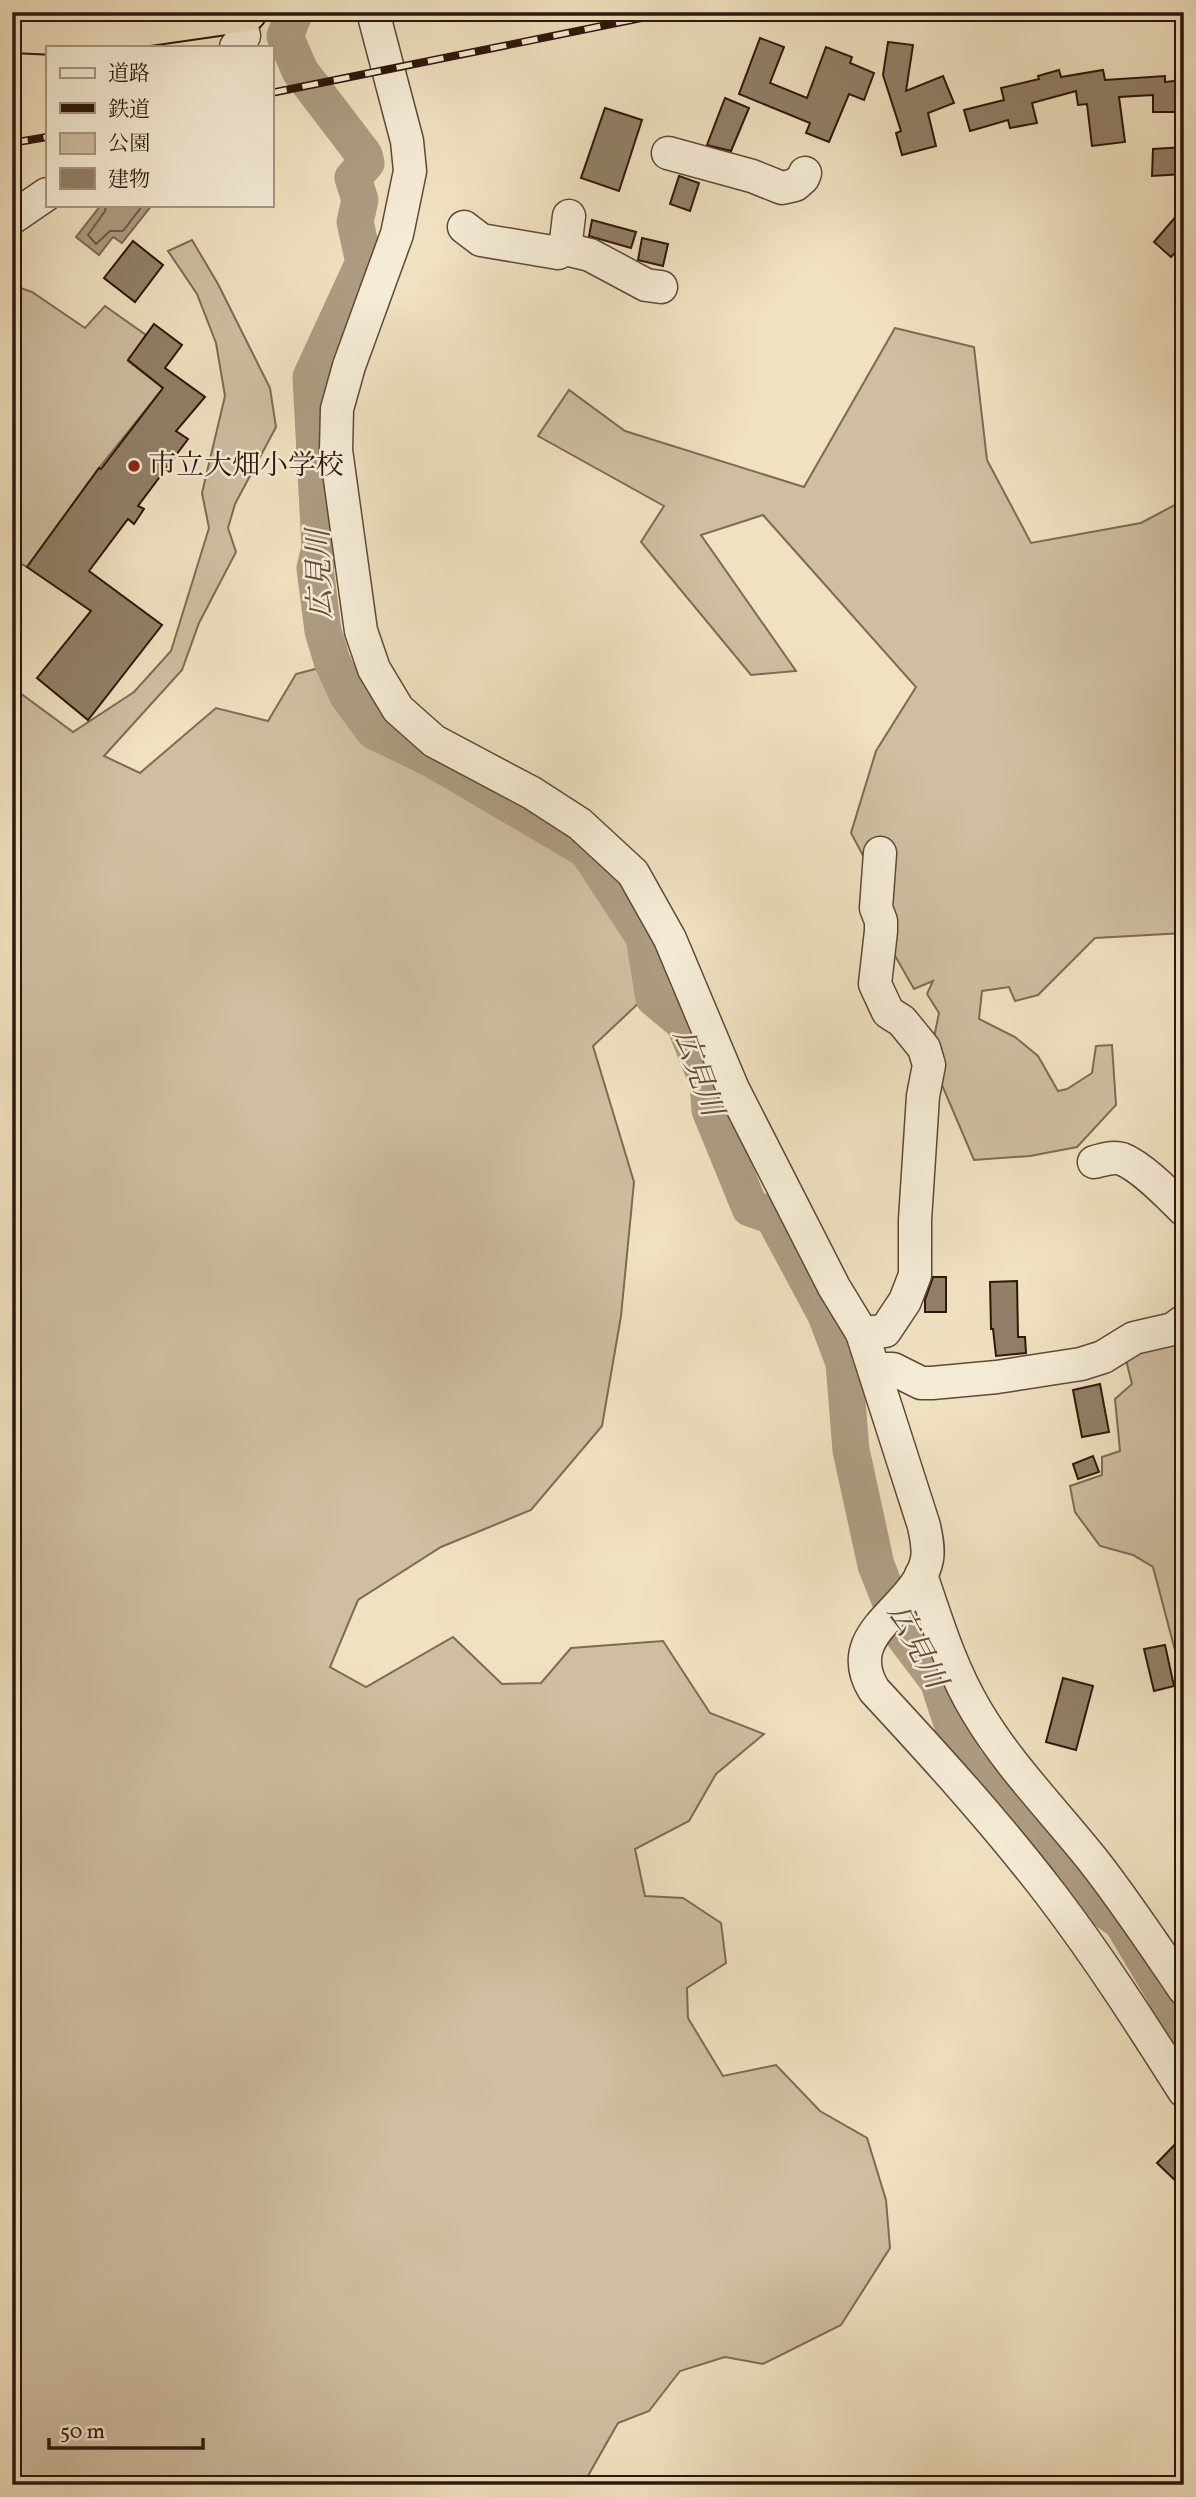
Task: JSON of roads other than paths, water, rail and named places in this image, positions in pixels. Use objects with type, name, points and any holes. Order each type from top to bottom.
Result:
[{"type":"highway","points":[[12,33],[79,36],[241,24]]},
{"type":"street","points":[[373,12],[407,141],[410,171],[397,234],[349,366],[337,409],[336,450],[361,631],[374,669],[398,709],[434,741],[531,793],[580,824],[633,873],[670,939],[733,1089],[834,1287],[862,1333],[924,1526],[927,1560],[919,1580],[878,1628],[868,1644],[865,1656],[867,1679],[958,1781],[1051,1895],[1132,2010],[1184,2091]]},
{"type":"street","points":[[668,153],[752,176],[782,188],[795,185],[805,173]]},
{"type":"street","points":[[12,218],[46,195]]},
{"type":"street","points":[[565,249],[569,216]]},
{"type":"street","points":[[464,228],[481,240],[558,253],[565,249],[590,255],[646,285],[661,287]]},
{"type":"street","points":[[862,1333],[885,1331],[905,1301],[915,1275],[917,1179],[923,1096],[929,1065],[924,1048],[902,1021],[888,1012],[875,984],[881,931],[876,908],[880,853]]},
{"type":"street","points":[[1094,1162],[1121,1159],[1135,1167],[1184,1210]]},
{"type":"street","points":[[874,1369],[892,1368],[921,1383],[932,1383],[997,1377],[1081,1364],[1104,1357],[1133,1338],[1174,1329],[1184,1321]]},
{"type":"street","points":[[919,1580],[950,1661],[977,1712],[1010,1762],[1091,1858],[1136,1918],[1184,1989]]},
{"type":"water","points":[[100,206],[151,206],[122,243],[113,237],[99,255],[76,237]]},
{"type":"waterway","name":"広見川","points":[[295,12],[285,36],[300,71],[364,155],[366,163],[353,178],[360,200],[355,222],[364,262],[311,377],[320,548],[315,568],[323,631],[332,661],[348,696],[374,731],[432,759],[587,850],[644,937],[654,998],[684,1023],[708,1083],[710,1110],[750,1208],[773,1216],[826,1315],[844,1363],[851,1450],[876,1565],[904,1636],[938,1681],[964,1760],[1014,1811],[1029,1838],[1066,1882],[1122,1922],[1163,1991],[1184,2036]]},
{"type":"railway","points":[[273,93],[671,12]]},
{"type":"railway","points":[[12,143],[46,137]]},
{"type":"place","name":"市立大畑小学校","points":[[134,466]]}]
